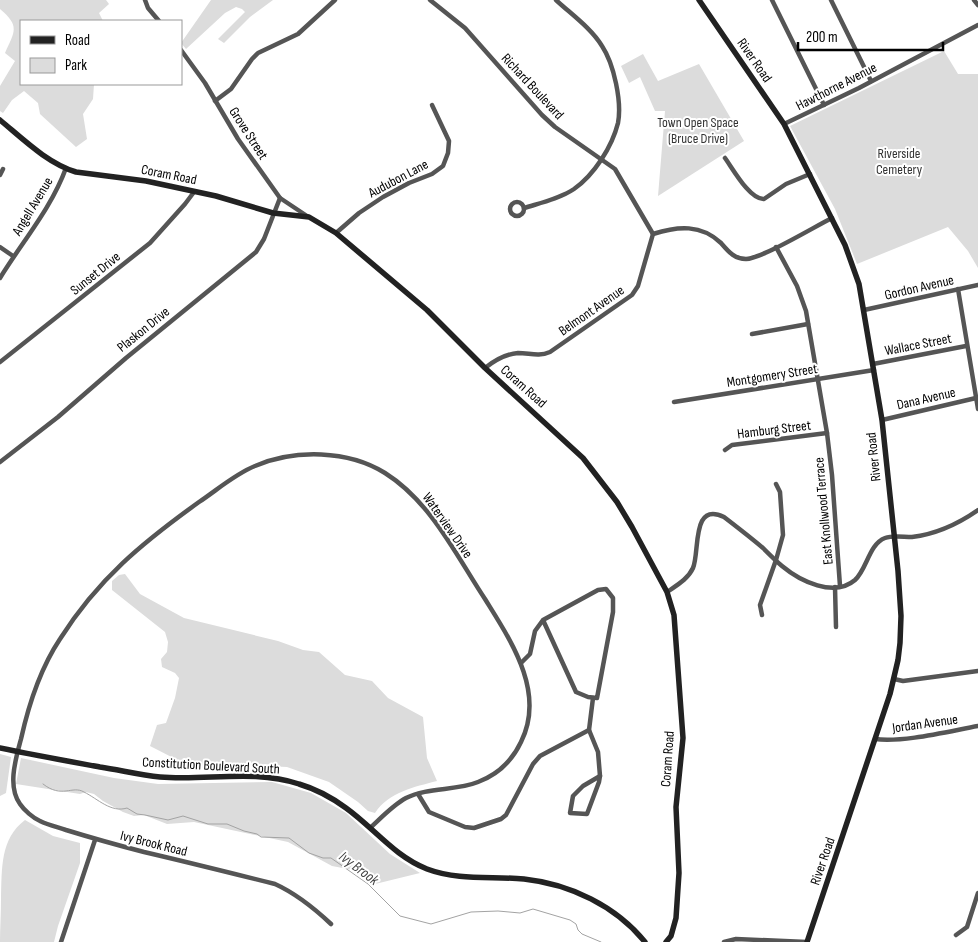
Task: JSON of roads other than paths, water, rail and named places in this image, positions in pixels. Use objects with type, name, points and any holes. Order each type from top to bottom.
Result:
[{"type":"main road","name":"River Road","points":[[699,0],[784,124],[845,245],[855,273],[864,310],[882,420],[901,623],[898,660],[875,739],[807,942]]},
{"type":"main road","name":"Coram Road","points":[[0,120],[55,163],[76,172],[146,181],[216,196],[273,213],[309,217],[336,233],[428,310],[486,368],[584,458],[622,511],[667,592],[672,603],[676,625],[682,738],[676,807],[679,873],[676,918],[671,936],[666,942]]},
{"type":"main road","name":"Constitution Boulevard South","points":[[0,748],[161,777],[263,777],[296,783],[330,796],[347,808],[391,848],[427,868],[462,878],[524,879],[549,883],[594,900],[632,926],[645,942]]},
{"type":"street","points":[[145,0],[148,8],[158,20]]},
{"type":"street","points":[[215,102],[232,89],[258,53],[298,34],[334,0]]},
{"type":"street","name":"Richard Boulevard","points":[[430,0],[465,28],[542,116],[615,169],[653,234]]},
{"type":"street","points":[[524,208],[560,196],[582,183],[601,160],[613,138],[618,122],[617,94],[613,74],[603,46],[556,0]]},
{"type":"street","points":[[772,0],[824,105]]},
{"type":"street","points":[[831,0],[871,81]]},
{"type":"street","points":[[974,0],[978,5]]},
{"type":"street","name":"Hawthorne Avenue","points":[[784,124],[978,25]]},
{"type":"street","name":"Grove Street","points":[[182,51],[205,83],[238,140],[280,198],[309,217]]},
{"type":"street","name":"Audubon Lane","points":[[336,233],[359,213],[383,197],[409,183],[432,174],[443,166],[448,153],[449,141],[444,129],[435,116],[432,106]]},
{"type":"street","points":[[725,158],[751,193],[759,199],[764,199],[786,184],[810,174]]},
{"type":"street","name":"Angell Avenue","points":[[0,278],[46,210],[66,168]]},
{"type":"street","points":[[0,174],[3,169]]},
{"type":"street","name":"Sunset Drive","points":[[0,362],[150,243],[186,204],[194,192]]},
{"type":"street","name":"Plaskon Drive","points":[[0,462],[58,417],[126,358],[256,252],[264,239],[280,198]]},
{"type":"street","points":[[653,234],[670,229],[694,228],[707,233],[740,259],[753,258],[832,218]]},
{"type":"street","name":"Belmont Avenue","points":[[486,368],[507,355],[519,353],[538,356],[550,352],[632,295],[638,286],[653,234]]},
{"type":"street","points":[[0,247],[14,256]]},
{"type":"street","name":"East Knollwood Terrace","points":[[776,247],[803,300],[827,433],[832,475],[838,587],[836,627]]},
{"type":"street","name":"Gordon Avenue","points":[[864,310],[978,285]]},
{"type":"street","points":[[958,289],[978,409]]},
{"type":"street","points":[[752,334],[808,324]]},
{"type":"street","name":"Wallace Street","points":[[874,367],[966,346]]},
{"type":"street","name":"Montgomery Street","points":[[674,402],[818,379],[874,367]]},
{"type":"street","name":"Dana Avenue","points":[[882,420],[976,398]]},
{"type":"street","name":"Hamburg Street","points":[[725,450],[732,446],[827,433]]},
{"type":"street","name":"Waterview Drive","points":[[18,751],[28,711],[46,662],[67,629],[106,579],[125,559],[172,521],[240,474],[255,466],[295,455],[324,455],[352,458],[383,472],[414,496],[431,516],[506,634],[521,663],[527,681],[529,698],[529,727],[515,756],[505,767],[482,781],[471,785],[418,794],[406,798],[370,828]]},
{"type":"street","points":[[762,614],[760,605],[776,560],[782,535],[780,492],[776,484]]},
{"type":"street","points":[[667,592],[681,582],[690,572],[697,552],[699,525],[703,518],[711,514],[718,514],[724,517],[782,566],[803,580],[829,588],[850,584],[857,577],[881,540],[894,536],[915,536],[937,532],[962,521],[978,510]]},
{"type":"street","points":[[521,663],[530,654],[535,631],[544,620],[598,590],[606,589],[613,598],[613,612],[597,698],[588,697],[576,692],[544,620]]},
{"type":"street","points":[[894,679],[903,680],[978,671]]},
{"type":"street","points":[[593,698],[589,730],[598,752],[600,776],[599,782],[588,814],[570,813],[573,796],[583,786],[600,776]]},
{"type":"street","name":"Jordan Avenue","points":[[875,739],[907,738],[978,726]]},
{"type":"street","points":[[418,794],[429,812],[465,827],[474,828],[501,819],[506,815],[533,764],[540,756],[589,730]]},
{"type":"street","name":"Ivy Brook Road","points":[[18,751],[14,780],[16,797],[22,807],[38,821],[95,840],[275,884],[295,894],[332,924]]},
{"type":"street","points":[[62,942],[95,840]]},
{"type":"street","points":[[956,934],[966,927],[978,893]]},
{"type":"street","points":[[724,942],[736,939],[807,942]]},
{"type":"waterway","name":"Ivy Brook","points":[[43,784],[56,791],[80,790],[110,807],[116,809],[127,808],[137,814],[168,820],[183,816],[208,824],[227,824],[261,837],[289,838],[309,853],[323,858],[331,858],[368,884],[400,916],[431,924],[471,912],[498,911],[520,913],[533,909],[570,920],[576,924],[582,934],[601,942]]},
{"type":"park label","name":"Town Open Space (Bruce Drive)","points":[[698,130]]},
{"type":"park label","name":"Riverside Cemetery","points":[[899,162]]}]
